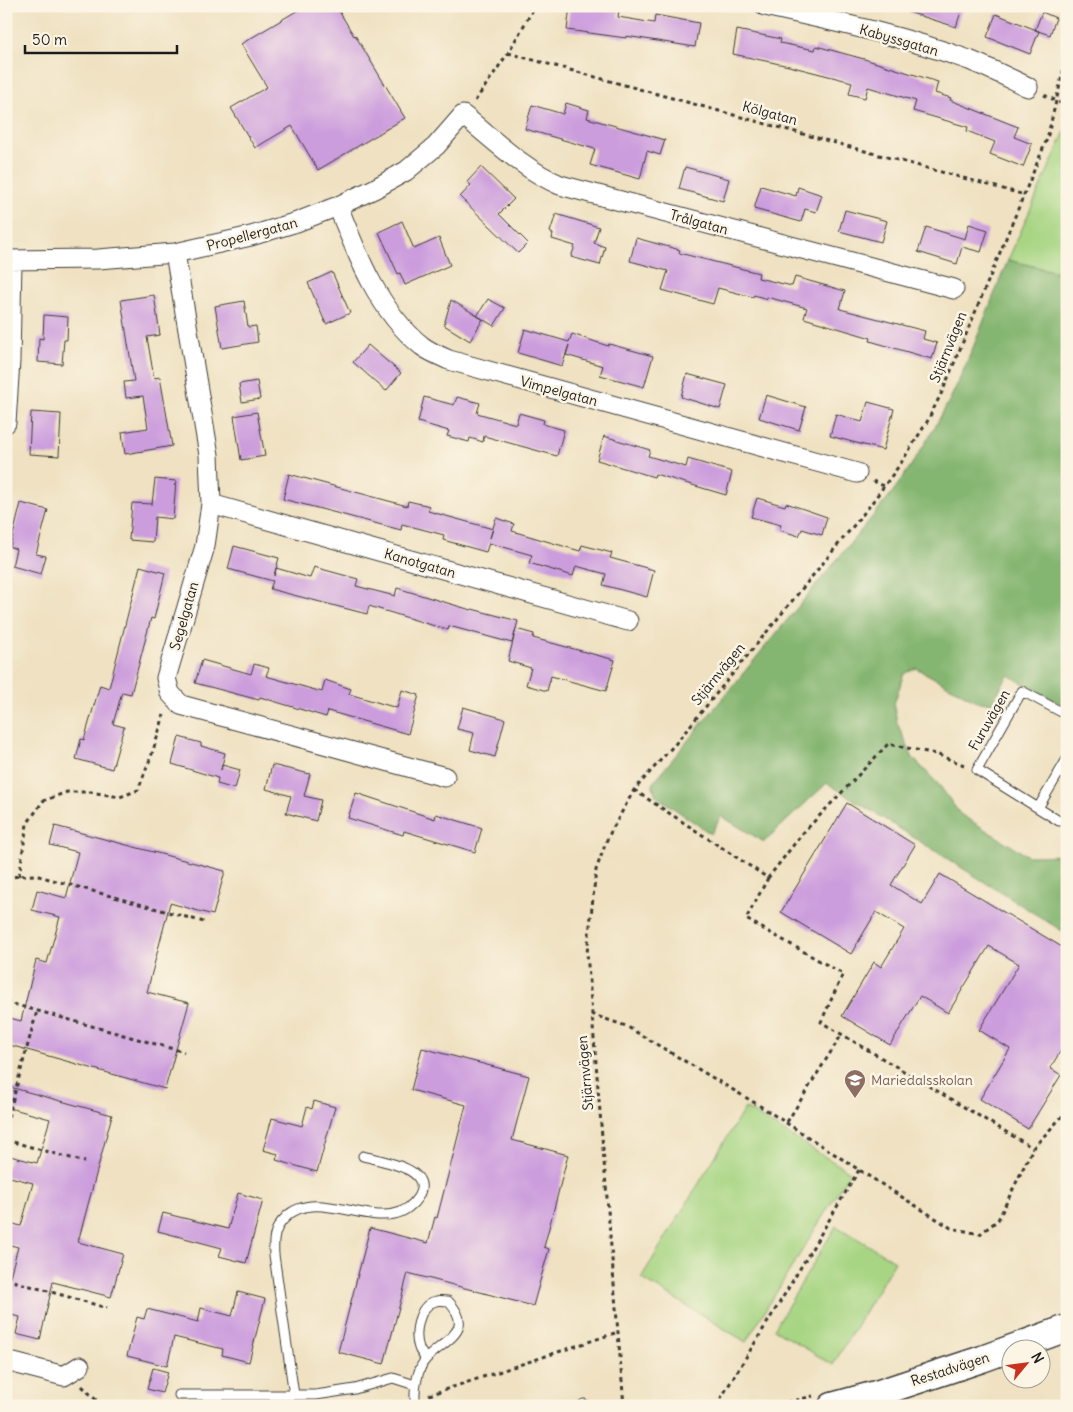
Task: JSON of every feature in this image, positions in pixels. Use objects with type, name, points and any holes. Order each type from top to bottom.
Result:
[{"type":"street","name":"Kabyssgatan","points":[[765,6],[822,18],[905,40],[969,60],[1028,87]]},
{"type":"street","name":"Propellergatan","points":[[9,261],[98,259],[175,253],[252,236],[298,222],[338,206],[406,172],[436,146],[463,115]]},
{"type":"street","name":"Trålgatan","points":[[463,115],[522,163],[543,178],[560,185],[954,289]]},
{"type":"street","name":"Vimpelgatan","points":[[338,206],[368,276],[385,304],[402,327],[423,346],[449,360],[857,473]]},
{"type":"street","name":"Segelgatan","points":[[170,693],[166,678],[205,546],[211,504],[209,455],[175,253]]},
{"type":"street","points":[[6,423],[10,361],[9,261]]},
{"type":"street","name":"Kanotgatan","points":[[211,504],[628,621]]},
{"type":"street","points":[[170,693],[181,705],[445,776]]},
{"type":"street","name":"Restadvägen","points":[[832,1406],[878,1400],[1067,1328]]},
{"type":"street","points":[[6,1361],[72,1371]]},
{"type":"lane","name":"Furuvägen","points":[[1067,715],[1022,691],[976,770],[1059,821],[1067,821]]},
{"type":"lane","points":[[1038,808],[1067,759]]},
{"type":"lane","points":[[294,1395],[274,1255],[275,1230],[289,1213],[301,1207],[315,1206],[380,1215],[394,1214],[405,1210],[414,1203],[420,1193],[421,1184],[418,1176],[410,1170],[363,1156]]},
{"type":"lane","points":[[415,1402],[415,1385],[426,1359],[448,1342],[459,1329],[460,1319],[456,1310],[448,1301],[436,1301],[428,1305],[422,1312],[417,1331],[419,1348],[426,1359]]},
{"type":"lane","points":[[179,1395],[316,1395],[343,1391],[393,1378],[415,1385]]},
{"type":"path","points":[[463,115],[508,52],[535,6]]},
{"type":"path","name":"Stjärnvägen","points":[[624,1406],[587,953],[596,870],[608,837],[634,790],[676,743],[868,508],[901,463],[927,422],[943,390],[1047,139],[1063,72],[1066,6]]},
{"type":"path","name":"Kölgatan","points":[[508,52],[1025,195]]},
{"type":"path","points":[[1028,87],[1067,106]]},
{"type":"path","points":[[19,876],[27,824],[43,801],[67,792],[91,792],[120,797],[138,790],[152,754],[170,693]]},
{"type":"path","points":[[976,770],[936,754],[888,744],[802,834],[768,878],[746,919],[843,974],[821,1022],[1033,1148]]},
{"type":"path","points":[[634,790],[768,878]]},
{"type":"path","points":[[6,878],[35,875],[204,922]]},
{"type":"path","points":[[6,1002],[184,1052]]},
{"type":"path","points":[[6,1125],[37,1011]]},
{"type":"path","points":[[592,1014],[626,1026],[786,1123],[951,1228],[980,1234],[998,1220],[1033,1148],[1067,1111]]},
{"type":"path","points":[[786,1123],[842,1034]]},
{"type":"path","points":[[6,1140],[85,1162]]},
{"type":"path","points":[[716,1406],[859,1170]]},
{"type":"path","points":[[6,1279],[107,1308]]},
{"type":"path","points":[[395,1406],[415,1402],[618,1332]]},
{"type":"path","points":[[72,1371],[82,1386],[102,1406]]},
{"type":"green space","points":[[1067,127],[1067,274],[1008,260]]},
{"type":"green space","points":[[1008,260],[1067,275],[1067,707],[1008,675],[992,703],[978,702],[916,668],[904,674],[894,704],[897,723],[913,758],[940,786],[960,814],[1028,856],[1067,855],[1067,934],[827,783],[764,842],[721,816],[711,834],[656,796],[652,784],[891,494],[908,470],[931,434],[960,379]]},
{"type":"green space","points":[[745,1108],[850,1172],[746,1342],[641,1278]]},
{"type":"green space","points":[[836,1226],[895,1261],[833,1365],[774,1329]]},
{"type":"building","points":[[305,6],[336,6],[405,118],[318,170],[292,126],[255,148],[231,108],[267,87],[241,44]]},
{"type":"building","points":[[570,6],[589,6],[619,10],[618,17],[654,23],[655,15],[699,23],[695,47],[626,36],[626,38],[567,30]]},
{"type":"building","points":[[902,6],[963,6],[956,27],[902,10]]},
{"type":"building","points":[[1042,12],[1056,18],[1050,35],[1035,30]]},
{"type":"building","points":[[996,14],[1039,31],[1030,54],[987,37]]},
{"type":"building","points":[[737,30],[781,39],[780,43],[815,50],[816,46],[938,82],[935,93],[1018,127],[1014,137],[1032,144],[1023,167],[990,154],[995,142],[967,131],[968,127],[913,111],[916,101],[868,87],[865,98],[849,94],[852,82],[733,54]]},
{"type":"building","points":[[566,103],[589,110],[587,118],[665,140],[660,155],[647,151],[640,179],[590,165],[595,149],[525,129],[532,105],[563,114]]},
{"type":"building","points":[[481,167],[514,199],[499,214],[528,243],[518,253],[460,197],[471,185],[467,182]]},
{"type":"building","points":[[685,167],[729,179],[723,201],[679,189]]},
{"type":"building","points":[[761,186],[796,196],[798,187],[822,195],[816,212],[805,209],[801,222],[754,209]]},
{"type":"building","points":[[845,210],[887,221],[881,242],[839,231]]},
{"type":"building","points":[[556,214],[599,227],[594,243],[605,247],[600,265],[571,257],[575,246],[552,239],[553,234],[550,232]]},
{"type":"building","points":[[402,221],[414,249],[439,238],[450,265],[405,285],[379,232]]},
{"type":"building","points":[[969,224],[988,230],[981,252],[962,247],[957,264],[918,252],[926,227],[965,239]]},
{"type":"building","points":[[636,238],[680,250],[679,253],[759,273],[758,278],[792,286],[795,277],[845,291],[840,309],[925,331],[923,339],[937,343],[932,359],[870,341],[871,338],[804,318],[807,308],[767,297],[767,299],[754,295],[753,297],[718,288],[713,304],[662,290],[668,271],[630,261]]},
{"type":"building","points":[[332,272],[350,313],[326,324],[308,283]]},
{"type":"building","points":[[154,295],[160,335],[147,337],[154,378],[160,377],[172,446],[125,454],[122,432],[148,428],[143,396],[126,398],[124,382],[134,381],[121,300]]},
{"type":"building","points":[[488,299],[505,308],[494,326],[477,316]]},
{"type":"building","points":[[451,300],[483,319],[470,341],[444,325]]},
{"type":"building","points":[[244,301],[248,327],[256,326],[258,342],[222,348],[215,306]]},
{"type":"building","points":[[44,315],[68,317],[67,340],[64,340],[62,364],[38,362],[39,338],[43,339]]},
{"type":"building","points":[[525,329],[569,342],[572,334],[608,346],[609,344],[653,356],[644,387],[600,375],[603,366],[566,355],[569,345],[562,366],[518,353]]},
{"type":"building","points":[[368,345],[401,373],[386,391],[353,362]]},
{"type":"building","points":[[687,374],[727,385],[720,409],[681,397]]},
{"type":"building","points":[[257,381],[260,399],[242,402],[239,384]]},
{"type":"building","points":[[766,395],[806,407],[799,430],[759,418]]},
{"type":"building","points":[[424,397],[454,405],[457,397],[480,403],[477,413],[516,424],[519,413],[544,420],[543,424],[564,430],[557,456],[484,436],[483,442],[470,438],[469,442],[447,436],[449,431],[418,422]]},
{"type":"building","points":[[868,402],[894,409],[883,450],[830,436],[836,414],[862,422]]},
{"type":"building","points":[[31,412],[61,414],[59,456],[29,454]]},
{"type":"building","points":[[257,412],[265,456],[241,460],[234,416]]},
{"type":"building","points":[[604,436],[650,450],[648,456],[686,467],[688,459],[732,472],[726,495],[655,474],[654,477],[597,460]]},
{"type":"building","points":[[289,474],[407,506],[408,501],[430,506],[428,511],[493,529],[496,518],[514,524],[512,531],[580,551],[582,545],[612,553],[610,558],[654,570],[647,597],[603,585],[606,574],[576,566],[573,576],[529,563],[532,555],[489,543],[486,552],[443,540],[444,535],[402,524],[401,530],[283,499]]},
{"type":"building","points":[[155,479],[176,481],[173,519],[155,517],[153,542],[129,540],[132,503],[152,504]]},
{"type":"building","points":[[757,498],[785,506],[786,503],[827,517],[822,535],[802,529],[799,536],[779,530],[781,525],[751,517]]},
{"type":"building","points":[[21,503],[48,510],[36,554],[46,556],[41,574],[12,566],[16,549],[10,547]]},
{"type":"building","points":[[234,546],[279,558],[276,568],[310,578],[314,567],[358,579],[356,586],[395,596],[397,588],[471,610],[518,621],[512,643],[449,626],[448,630],[369,606],[367,614],[270,589],[273,581],[228,569]]},
{"type":"building","points":[[140,566],[165,573],[154,619],[151,618],[131,694],[122,692],[113,724],[124,727],[112,769],[76,759],[81,739],[84,740],[100,685],[109,688]]},
{"type":"building","points":[[516,629],[534,634],[533,638],[615,660],[606,691],[551,676],[547,691],[526,685],[531,668],[508,661]]},
{"type":"building","points":[[202,660],[251,674],[254,664],[269,668],[266,676],[322,692],[325,680],[351,689],[349,694],[397,708],[402,690],[419,695],[408,734],[328,711],[326,717],[260,697],[259,700],[195,683]]},
{"type":"building","points":[[463,707],[505,719],[495,757],[470,750],[474,733],[457,729]]},
{"type":"building","points":[[179,737],[201,743],[201,746],[225,753],[222,765],[240,770],[235,789],[217,784],[218,778],[172,764]]},
{"type":"building","points":[[272,765],[310,774],[304,796],[321,800],[316,821],[286,813],[291,796],[266,789]]},
{"type":"building","points":[[356,793],[435,819],[436,814],[482,828],[475,852],[404,831],[403,835],[348,818]]},
{"type":"building","points":[[847,803],[915,845],[891,885],[922,904],[940,874],[1067,950],[1067,1041],[1050,1068],[1061,1075],[1028,1129],[980,1099],[1010,1049],[979,1030],[1019,964],[989,946],[948,1013],[920,996],[890,1045],[842,1016],[874,962],[881,967],[904,929],[876,912],[851,954],[781,912]]},
{"type":"building","points":[[55,826],[225,871],[213,915],[170,903],[147,992],[189,1003],[165,1089],[6,1044],[6,1017],[21,1021],[36,960],[47,963],[60,917],[32,910],[37,890],[66,898],[78,852],[50,845]]},
{"type":"building","points":[[422,1048],[529,1076],[512,1140],[568,1155],[544,1247],[549,1249],[533,1306],[408,1273],[384,1364],[338,1352],[370,1228],[428,1243],[435,1217],[437,1218],[466,1105],[411,1090]]},
{"type":"building","points":[[6,1086],[112,1115],[78,1242],[123,1254],[111,1297],[53,1282],[40,1340],[16,1334],[20,1317],[6,1314],[6,1291],[18,1247],[6,1244],[6,1222],[21,1226],[33,1183],[6,1176],[6,1172],[10,1156],[37,1163],[50,1119],[6,1107]]},
{"type":"building","points":[[314,1101],[335,1107],[317,1172],[276,1160],[278,1154],[263,1150],[272,1118],[302,1126],[307,1107],[312,1109]]},
{"type":"building","points":[[238,1193],[263,1200],[246,1263],[219,1256],[222,1248],[158,1231],[163,1213],[228,1229]]},
{"type":"building","points":[[238,1292],[265,1299],[249,1362],[222,1355],[223,1349],[174,1337],[167,1366],[127,1356],[137,1317],[144,1319],[147,1309],[198,1322],[201,1308],[232,1316]]},
{"type":"building","points":[[153,1368],[168,1372],[162,1393],[147,1389]]},
{"type":"place","name":"Mariedalsskolan","points":[[855,1099]]}]
